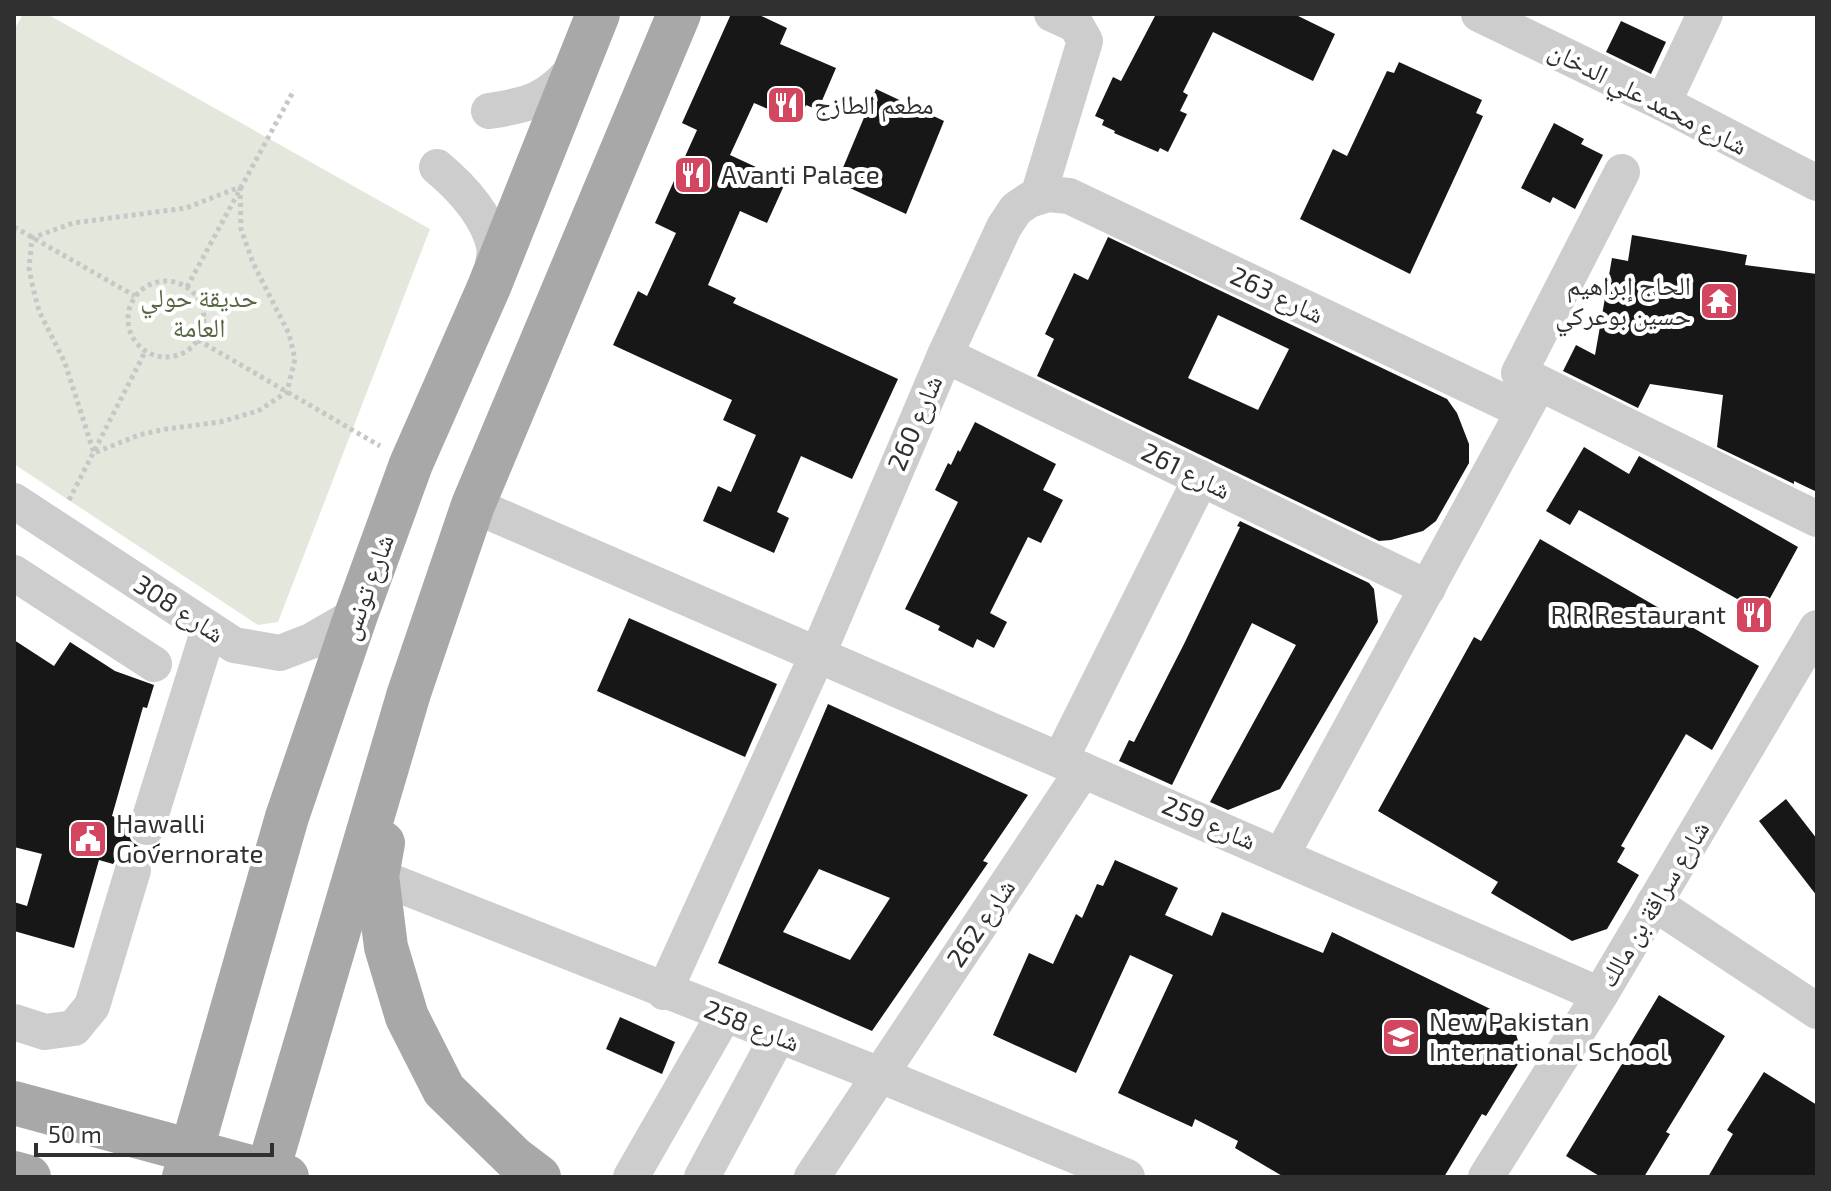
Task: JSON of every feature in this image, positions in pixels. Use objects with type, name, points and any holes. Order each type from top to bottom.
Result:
[{"type":"main road","name":"شارع تونس","points":[[188,1164],[287,817],[356,615],[411,464],[489,287],[598,14]]},
{"type":"main road","points":[[14,1103],[188,1164],[274,1175],[409,693],[473,505],[679,14]]},
{"type":"main road","points":[[409,693],[377,876],[386,947],[407,1017],[444,1090],[514,1158],[539,1177]]},
{"type":"main road","points":[[14,1173],[29,1177]]},
{"type":"street","points":[[1033,198],[1085,41],[1076,25],[1052,14]]},
{"type":"street","name":"شارع محمد علي الدخان","points":[[1479,14],[1663,103],[1817,183]]},
{"type":"street","points":[[1663,103],[1705,14]]},
{"type":"street","points":[[489,111],[538,101],[558,88],[576,66]]},
{"type":"street","points":[[437,167],[460,186],[480,214],[495,247],[489,287]]},
{"type":"street","points":[[1282,854],[1531,397],[1519,373],[1622,172]]},
{"type":"street","name":"شارع 263","points":[[1033,198],[1048,194],[1069,196],[1817,519]]},
{"type":"street","name":"شارع 260","points":[[664,992],[817,656],[945,355],[1004,227],[1016,209],[1033,198]]},
{"type":"street","name":"شارع 261","points":[[945,355],[1428,588]]},
{"type":"street","name":"شارع 262","points":[[812,1177],[880,1075],[1072,765],[1201,478]]},
{"type":"street","name":"شارع 308","points":[[14,501],[222,637],[280,653],[311,641],[356,615]]},
{"type":"street","points":[[473,505],[817,656]]},
{"type":"street","points":[[55,528],[19,576],[146,659],[171,604]]},
{"type":"street","name":"شارع سراقة بن مالك","points":[[1486,1177],[1600,995],[1817,628]]},
{"type":"street","points":[[147,827],[222,637]]},
{"type":"street","name":"شارع 259","points":[[817,656],[1282,854],[1600,995]]},
{"type":"street","points":[[14,1022],[45,1032],[74,1028],[92,1006],[133,870]]},
{"type":"street","name":"شارع 258","points":[[377,876],[880,1075],[1127,1177]]},
{"type":"street","points":[[1654,903],[1817,1011]]},
{"type":"street","points":[[631,1177],[724,1015]]},
{"type":"street","points":[[702,1177],[778,1036]]},
{"type":"path","points":[[187,287],[294,90]]},
{"type":"path","points":[[32,238],[73,223],[186,208],[240,187]]},
{"type":"path","points":[[94,453],[139,435],[220,422],[258,411],[287,392],[295,359],[289,334],[253,263],[241,229],[240,187]]},
{"type":"path","points":[[14,227],[135,296]]},
{"type":"path","points":[[32,238],[29,268],[39,311],[65,363],[94,453]]},
{"type":"path","points":[[165,281],[187,287],[203,311],[203,326],[198,340],[188,351],[174,357],[159,357],[145,352],[136,343],[127,320],[135,296],[153,283],[165,281]]},
{"type":"path","points":[[198,340],[411,464]]},
{"type":"path","points":[[55,528],[145,352]]},
{"type":"green space","name":"حديقة حولي العامة","points":[[23,14],[47,14],[430,229],[278,622],[258,625],[14,464],[14,30]]},
{"type":"building","points":[[731,14],[757,14],[787,28],[780,44],[836,68],[818,110],[806,105],[799,122],[754,103],[730,155],[786,181],[767,223],[740,211],[708,285],[736,298],[733,303],[898,379],[852,479],[801,456],[777,512],[789,518],[774,553],[703,521],[718,486],[731,492],[756,435],[723,420],[732,400],[613,345],[638,291],[647,296],[676,233],[655,223],[697,130],[682,123]]},
{"type":"building","points":[[1156,14],[1294,14],[1335,34],[1313,81],[1213,32],[1183,92],[1188,95],[1180,111],[1187,114],[1168,152],[1160,148],[1158,152],[1114,133],[1102,125],[1104,120],[1095,116],[1113,77],[1121,81]]},
{"type":"building","points":[[1621,21],[1666,42],[1651,74],[1606,52]]},
{"type":"building","points":[[1399,62],[1482,100],[1476,113],[1483,116],[1410,274],[1300,219],[1333,149],[1347,156],[1387,71],[1394,73]]},
{"type":"building","points":[[876,89],[944,121],[906,214],[837,182]]},
{"type":"building","points":[[1554,123],[1584,139],[1581,144],[1603,155],[1575,209],[1553,197],[1550,203],[1521,188]]},
{"type":"building","points":[[1632,235],[1747,255],[1745,265],[1817,274],[1817,492],[1717,447],[1723,395],[1650,384],[1638,408],[1563,371],[1576,345],[1595,355],[1612,258],[1628,261]]},
{"type":"building","points":[[1108,237],[1447,399],[1457,413],[1469,444],[1469,463],[1436,521],[1423,531],[1379,541],[1037,376],[1054,339],[1045,334],[1074,273],[1088,280]],"holes":[[[1218,315],[1289,349],[1258,410],[1188,378]]]},
{"type":"building","points":[[975,422],[1056,464],[1043,490],[1063,500],[1041,543],[1028,537],[990,613],[1007,622],[994,648],[977,639],[973,648],[938,630],[940,626],[905,609],[958,502],[935,490],[948,463],[951,465],[958,450],[960,452]]},
{"type":"building","points":[[1584,447],[1629,474],[1639,456],[1798,547],[1762,613],[1579,510],[1570,525],[1546,511]]},
{"type":"building","points":[[1240,521],[1369,583],[1374,589],[1378,622],[1280,789],[1228,810],[1210,802],[1296,645],[1252,623],[1172,785],[1119,761],[1129,740],[1134,742],[1184,644],[1240,527],[1237,526]]},
{"type":"building","points":[[1540,539],[1759,666],[1712,750],[1686,734],[1621,846],[1625,848],[1617,862],[1639,875],[1607,929],[1572,941],[1491,893],[1498,882],[1378,811],[1474,637],[1481,641]]},
{"type":"building","points":[[629,618],[777,684],[745,757],[597,691]]},
{"type":"building","points":[[14,640],[54,666],[70,642],[115,671],[154,685],[147,708],[143,707],[112,816],[127,821],[127,832],[132,842],[140,847],[151,848],[160,843],[154,866],[148,855],[129,849],[119,854],[113,864],[99,860],[74,948],[14,931],[14,902],[27,906],[42,854],[14,847]]},
{"type":"building","points":[[828,704],[1028,795],[983,861],[988,863],[872,1031],[718,963]],"holes":[[[819,869],[890,898],[850,960],[783,932]]]},
{"type":"building","points":[[1786,799],[1817,839],[1817,896],[1759,821]]},
{"type":"building","points":[[1115,860],[1178,888],[1165,915],[1212,936],[1222,912],[1323,953],[1332,932],[1511,1019],[1523,1056],[1486,1116],[1482,1114],[1444,1177],[1284,1177],[1235,1148],[1238,1141],[1195,1119],[1192,1127],[1118,1093],[1173,975],[1130,955],[1076,1073],[993,1035],[1029,953],[1053,964],[1076,914],[1082,918],[1097,884],[1103,886]]},
{"type":"building","points":[[1659,995],[1725,1036],[1666,1132],[1670,1134],[1644,1177],[1601,1177],[1566,1156],[1625,1059],[1622,1057]]},
{"type":"building","points":[[620,1017],[675,1042],[662,1074],[606,1049]]},
{"type":"building","points":[[1764,1072],[1817,1105],[1817,1177],[1708,1177],[1733,1134],[1727,1130]]},
{"type":"place","name":"مطعم الطازج","points":[[786,105]]},
{"type":"place","name":"Avanti Palace","points":[[693,175]]},
{"type":"place","name":"الحاج إبراهيم حسين بوعركي","points":[[1719,301]]},
{"type":"place","name":"R R Restaurant","points":[[1754,615]]},
{"type":"place","name":"Hawalli Governorate","points":[[88,839]]},
{"type":"place","name":"New Pakistan International School","points":[[1401,1037]]}]
